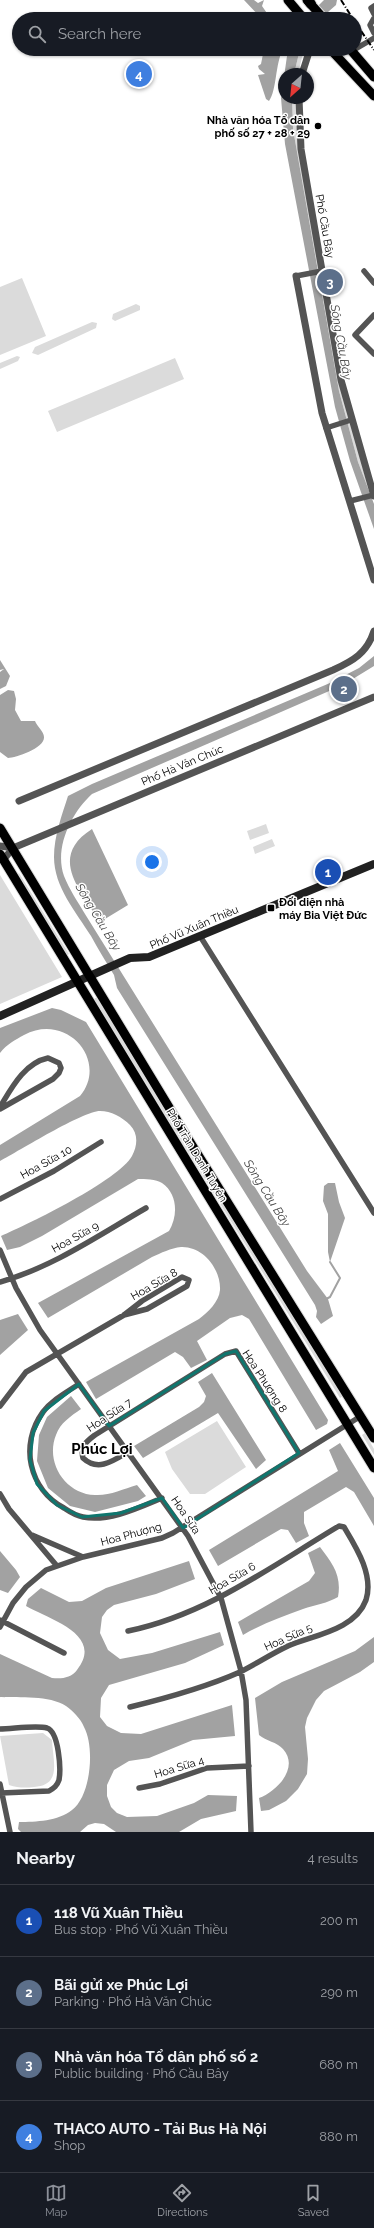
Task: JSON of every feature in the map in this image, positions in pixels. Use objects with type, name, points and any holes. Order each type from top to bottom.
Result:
[{"type":"main road","points":[[288,0],[298,12]]},
{"type":"main road","points":[[308,1],[318,12]]},
{"type":"main road","points":[[337,56],[374,96]]},
{"type":"main road","points":[[356,56],[374,77]]},
{"type":"main road","name":"Phố Trần Danh Tuyên","points":[[0,828],[190,1142],[374,1438]]},
{"type":"main road","name":"Phố Trần Danh Tuyên","points":[[1,858],[79,981],[374,1468]]},
{"type":"main road","name":"Phố Vũ Xuân Thiều","points":[[0,1016],[121,962],[134,957],[149,957],[374,864]]},
{"type":"street","points":[[374,6],[371,8],[374,14]]},
{"type":"street","points":[[374,18],[370,25],[374,33]]},
{"type":"street","points":[[362,44],[374,38]]},
{"type":"street","points":[[304,68],[308,56]]},
{"type":"street","name":"Phố Cầu Bây","points":[[299,104],[301,149],[341,380],[351,420],[374,495]]},
{"type":"street","points":[[322,271],[296,276],[326,428],[354,500],[374,580]]},
{"type":"street","points":[[364,271],[374,283]]},
{"type":"street","points":[[374,315],[355,335],[374,354]]},
{"type":"street","points":[[326,428],[351,420]]},
{"type":"street","points":[[354,500],[374,495]]},
{"type":"street","points":[[20,801],[333,670],[363,653],[370,643],[374,631]]},
{"type":"street","name":"Phố Hà Văn Chúc","points":[[12,848],[374,697]]},
{"type":"street","points":[[0,846],[12,848]]},
{"type":"street","points":[[1,858],[12,848]]},
{"type":"street","points":[[200,936],[374,1213]]},
{"type":"street","points":[[48,1058],[59,1063],[61,1068],[59,1074],[53,1079],[0,1108],[18,1079],[35,1064],[48,1058]]},
{"type":"street","name":"Hoa Sữa 10","points":[[0,1199],[54,1170],[101,1142]]},
{"type":"street","name":"Hoa Sữa 9","points":[[0,1282],[31,1272],[66,1254],[146,1208]]},
{"type":"street","name":"Hoa Sữa","points":[[0,1250],[11,1279],[57,1353],[183,1528],[221,1598],[241,1671],[246,1700],[251,1832]]},
{"type":"street","name":"Hoa Sữa 8","points":[[0,1406],[26,1372],[124,1315],[142,1301],[182,1277],[190,1280],[187,1286],[148,1309],[124,1315]]},
{"type":"street","name":"Hoa Phượng 8","points":[[201,1369],[229,1352],[236,1352],[299,1453]]},
{"type":"street","name":"Hoa Sữa 7","points":[[128,1452],[101,1465],[89,1463],[83,1458],[82,1447],[88,1440],[109,1426],[201,1369]]},
{"type":"street","points":[[79,1384],[55,1401],[44,1411],[37,1422],[31,1446],[30,1460],[32,1473],[37,1484],[46,1496],[57,1505],[82,1517],[106,1517],[121,1514],[162,1498]]},
{"type":"street","name":"Hoa Phượng","points":[[1,1623],[26,1587],[46,1570],[83,1557],[162,1538],[183,1528],[299,1453],[361,1416]]},
{"type":"street","points":[[0,1494],[30,1534],[57,1566]]},
{"type":"street","name":"Hoa Sữa 6","points":[[128,1631],[148,1627],[221,1598],[339,1526]]},
{"type":"street","name":"Hoa Sữa 5","points":[[130,1707],[201,1688],[241,1671],[288,1646],[346,1623],[362,1609],[369,1588],[365,1566],[344,1527],[339,1526]]},
{"type":"street","points":[[30,1534],[83,1557]]},
{"type":"street","points":[[1,1623],[64,1653]]},
{"type":"street","points":[[0,1729],[46,1728],[53,1732],[57,1740],[59,1779],[56,1787],[49,1791],[1,1793]]},
{"type":"street","name":"Hoa Sữa 4","points":[[139,1788],[160,1784],[207,1768],[249,1766]]},
{"type":"street","points":[[0,1784],[10,1832]]},
{"type":"highlighted area","points":[[236,1351],[299,1453],[183,1528],[162,1498],[121,1513],[82,1517],[57,1505],[37,1484],[30,1460],[33,1433],[44,1411],[79,1384],[109,1426],[225,1354]]},
{"type":"shaded area","points":[[298,56],[302,56],[299,68],[295,68]]},
{"type":"shaded area","points":[[292,104],[297,104],[338,375],[369,491],[358,462],[339,391],[293,129]]},
{"type":"shaded area","points":[[22,278],[46,336],[0,355],[0,287]]},
{"type":"shaded area","points":[[136,304],[140,306],[140,310],[115,321],[112,319],[113,314]]},
{"type":"shaded area","points":[[92,322],[97,323],[96,328],[38,355],[32,353],[35,347]]},
{"type":"shaded area","points":[[17,356],[20,357],[18,361],[0,369],[0,363]]},
{"type":"shaded area","points":[[175,358],[184,379],[57,432],[48,411]]},
{"type":"shaded area","points":[[266,824],[269,833],[250,840],[247,831]]},
{"type":"shaded area","points":[[272,839],[275,846],[255,854],[253,847]]},
{"type":"shaded area","points":[[19,873],[69,954],[66,956],[17,875]]},
{"type":"shaded area","points":[[0,875],[62,977],[0,1004]]},
{"type":"shaded area","points":[[95,998],[97,998],[343,1396],[340,1398],[95,1001]]},
{"type":"shaded area","points":[[217,1421],[246,1467],[205,1494],[190,1494],[172,1469],[165,1452]]},
{"type":"shaded area","points":[[365,1433],[374,1449],[374,1455],[362,1435]]},
{"type":"shaded area","points":[[43,1733],[52,1740],[54,1771],[49,1782],[34,1787],[22,1788],[9,1785],[0,1736]]},
{"type":"water","points":[[244,0],[254,0],[258,3],[264,0],[262,6],[266,12],[255,12]]},
{"type":"water","points":[[324,0],[337,0],[336,5],[328,12],[312,12]]},
{"type":"water","points":[[263,56],[280,56],[272,96],[269,101],[266,99],[258,75],[265,74],[259,69],[258,66],[261,64]]},
{"type":"water","points":[[287,56],[298,56],[295,68],[285,68]]},
{"type":"water","name":"Sông Cầu Bây","points":[[282,104],[292,104],[293,129],[339,391],[358,462],[374,504],[374,529],[350,461],[335,407],[285,144]]},
{"type":"water","name":"Sông Cầu Bây","points":[[374,656],[374,666],[343,685],[92,794],[77,811],[71,821],[66,832],[61,854],[61,865],[68,886],[307,1271],[328,1299],[333,1316],[321,1324],[316,1317],[317,1311],[315,1305],[117,988],[114,975],[62,889],[55,868],[54,849],[68,796],[92,784],[330,683],[359,668]]},
{"type":"water","points":[[0,660],[10,676],[6,686],[0,689],[0,672],[4,669],[0,670]]},
{"type":"water","points":[[8,690],[14,691],[16,699],[15,710],[21,721],[35,721],[44,737],[40,745],[29,752],[8,758],[0,752],[0,695]]},
{"type":"water","points":[[92,829],[128,905],[100,922],[77,886],[72,874],[70,862],[72,851],[79,840]]},
{"type":"water","points":[[52,1008],[61,1010],[86,1022],[328,1420],[327,1424],[316,1430],[249,1319],[242,1315],[230,1318],[197,1341],[207,1360],[191,1368],[183,1357],[175,1352],[96,1399],[86,1382],[199,1319],[218,1299],[220,1282],[214,1267],[209,1260],[197,1250],[181,1247],[152,1257],[48,1318],[38,1303],[169,1231],[175,1212],[174,1199],[162,1183],[138,1179],[42,1236],[20,1247],[7,1250],[1,1236],[51,1212],[110,1177],[124,1166],[132,1156],[136,1143],[135,1132],[130,1125],[116,1115],[100,1111],[80,1117],[66,1124],[0,1161],[0,1145],[80,1096],[88,1082],[90,1068],[86,1055],[79,1044],[68,1035],[55,1030],[40,1030],[24,1035],[8,1045],[0,1053],[0,1028]]},
{"type":"water","points":[[328,1183],[335,1183],[339,1202],[345,1218],[330,1262],[328,1252],[328,1214],[323,1201],[324,1186]]},
{"type":"water","points":[[18,1314],[28,1330],[0,1355],[0,1320]]},
{"type":"water","points":[[212,1373],[266,1460],[256,1469],[218,1413],[143,1458],[134,1446],[199,1407],[204,1402],[206,1396],[198,1382]]},
{"type":"water","points":[[71,1396],[81,1409],[63,1423],[56,1435],[53,1445],[53,1456],[60,1475],[75,1489],[84,1493],[100,1495],[116,1492],[137,1485],[146,1496],[138,1501],[95,1512],[70,1506],[48,1488],[37,1461],[39,1435],[47,1417]]},
{"type":"water","points":[[340,1443],[374,1498],[374,1526],[354,1492],[346,1487],[304,1512],[304,1523],[309,1536],[296,1543],[288,1530],[281,1529],[218,1566],[209,1550],[338,1471],[329,1450]]},
{"type":"water","points":[[320,1547],[335,1570],[339,1582],[338,1597],[280,1617],[243,1635],[238,1622],[309,1581],[315,1573],[308,1553]]},
{"type":"water","points":[[0,1551],[20,1577],[8,1593],[0,1590]]},
{"type":"water","points":[[189,1561],[195,1579],[156,1594],[114,1605],[107,1610],[102,1617],[100,1633],[108,1650],[120,1659],[152,1653],[220,1632],[224,1645],[185,1663],[109,1685],[101,1698],[100,1717],[107,1726],[121,1733],[141,1734],[232,1705],[235,1736],[193,1740],[149,1758],[129,1761],[114,1770],[107,1785],[107,1796],[111,1807],[117,1813],[127,1817],[157,1816],[194,1803],[208,1795],[237,1796],[236,1811],[201,1819],[179,1832],[116,1832],[104,1824],[95,1823],[88,1825],[80,1832],[21,1832],[18,1829],[19,1822],[54,1819],[72,1810],[83,1794],[87,1783],[90,1758],[87,1736],[83,1724],[66,1706],[51,1700],[25,1697],[0,1697],[0,1654],[52,1678],[63,1678],[72,1675],[77,1670],[84,1657],[84,1647],[79,1637],[59,1622],[26,1606],[28,1599],[41,1588],[69,1602],[82,1601],[106,1588]]},
{"type":"water","points":[[374,1637],[374,1662],[360,1672],[324,1691],[316,1700],[307,1718],[305,1727],[308,1759],[307,1774],[298,1789],[286,1801],[269,1810],[261,1811],[259,1798],[266,1795],[279,1785],[284,1778],[289,1764],[288,1756],[283,1749],[259,1735],[255,1698],[282,1682],[355,1651]]},
{"type":"waterway","points":[[326,1299],[330,1297],[340,1278],[330,1262]]},
{"type":"railway","points":[[341,0],[349,12]]},
{"type":"railway","points":[[362,32],[374,50]]},
{"type":"place","name":"THACO AUTO - Tải Bus Hà Nội","points":[[139,74]]},
{"type":"place","name":"Nhà văn hóa Tổ dân phố số 27 + 28 + 29","points":[[318,126]]},
{"type":"place","name":"Nhà văn hóa Tổ dân phố số 2","points":[[330,282]]},
{"type":"place","name":"Bãi gửi xe Phúc Lợi","points":[[344,689]]},
{"type":"place","name":"118 Vũ Xuân Thiều","points":[[328,872]]},
{"type":"place","name":"Đối diện nhà máy Bia Việt Đức","points":[[271,908]]},
{"type":"district","name":"Phúc Lợi","points":[[102,1449]]}]
